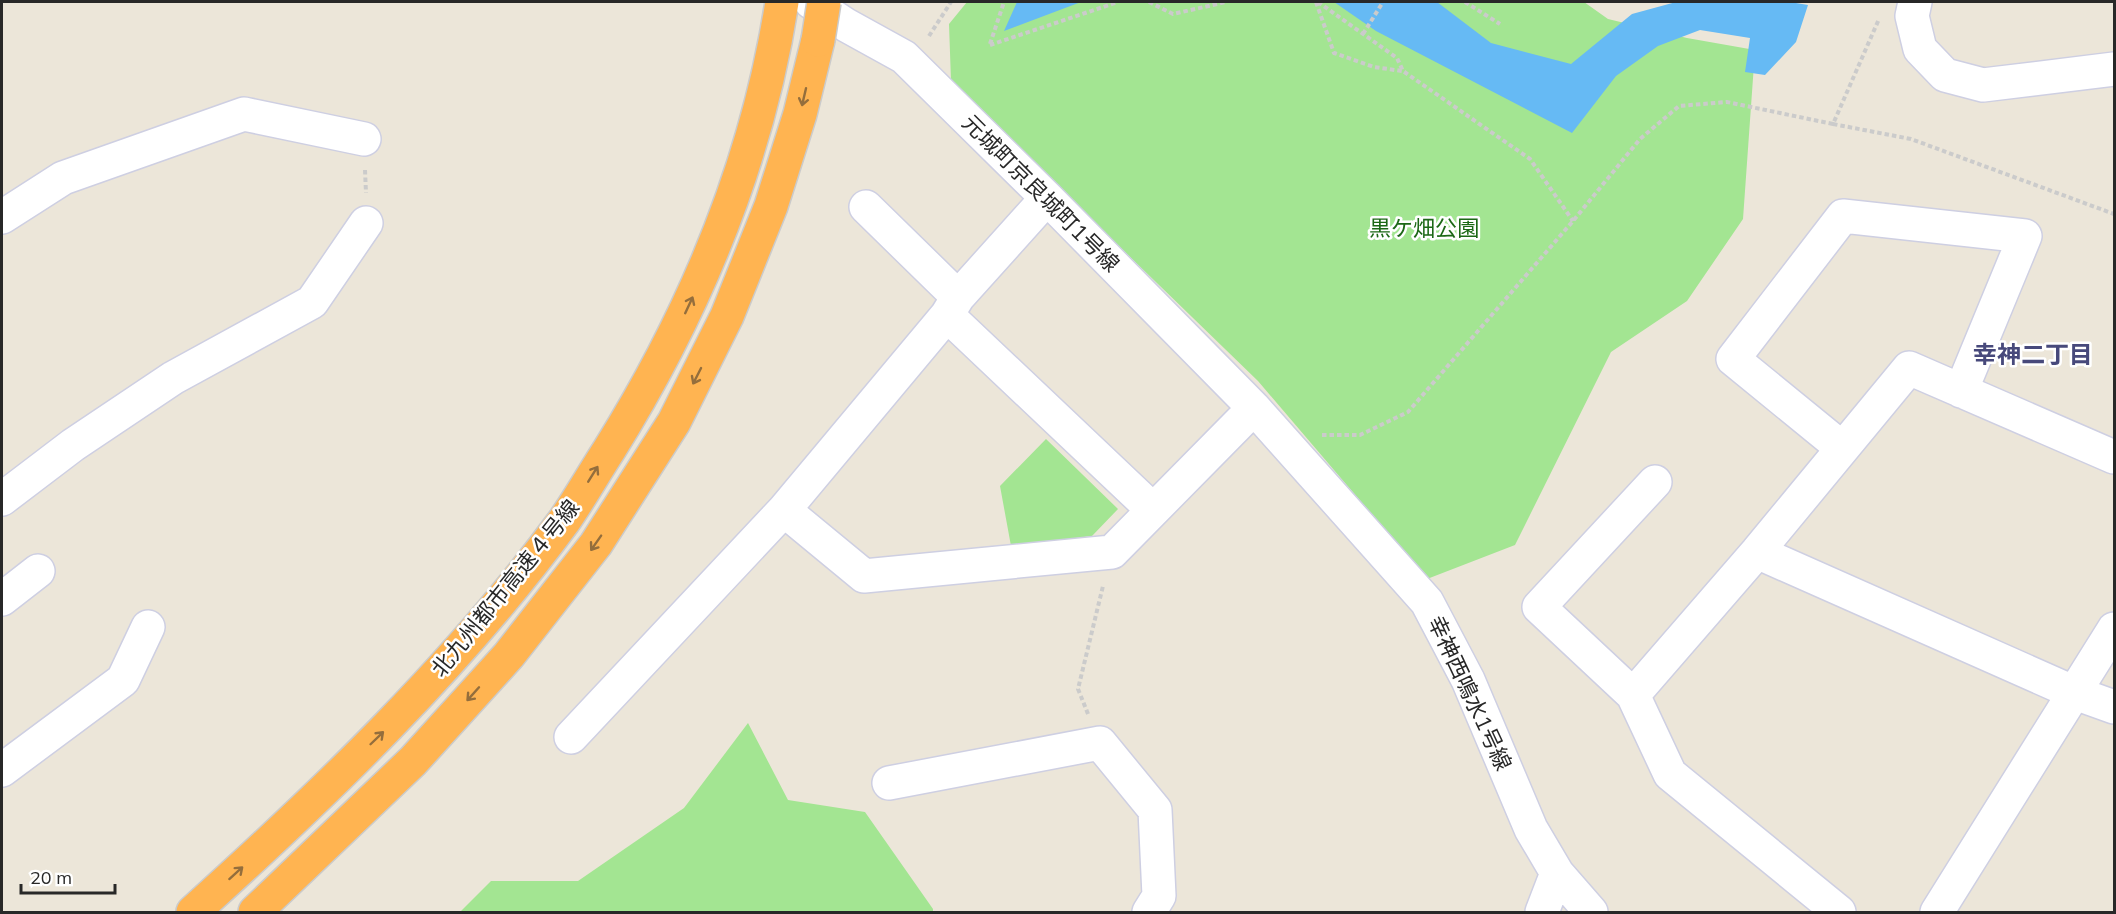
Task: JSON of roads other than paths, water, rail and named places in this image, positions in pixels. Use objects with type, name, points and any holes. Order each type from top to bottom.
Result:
[{"type":"highway","name":"北九州都市高速４号線","points":[[255,912],[413,761],[509,655],[596,544],[674,422],[727,316],[771,207],[800,114],[818,40],[824,2]]},
{"type":"highway","name":"北九州都市高速４号線","points":[[193,912],[245,865],[390,724],[478,629],[565,519],[637,404],[690,304],[734,195],[761,105],[780,15]]},
{"type":"street","name":"元城町京良城町1号線","points":[[811,2],[846,25],[904,57],[1254,408]]},
{"type":"street","points":[[1915,2],[1912,16],[1920,49],[1945,75],[1983,85],[2115,69]]},
{"type":"street","points":[[2,217],[63,177],[244,114],[364,140]]},
{"type":"street","points":[[571,736],[784,510],[953,306],[1047,198]]},
{"type":"street","points":[[866,207],[953,306],[1152,509]]},
{"type":"street","points":[[1842,448],[1733,359],[1843,216],[2025,236],[1960,392]]},
{"type":"street","points":[[2,499],[73,445],[173,378],[312,302],[366,223]]},
{"type":"street","points":[[1633,695],[1757,552],[1909,369],[2115,457]]},
{"type":"street","points":[[784,510],[864,576],[1112,552],[1254,408]]},
{"type":"street","name":"幸神西鳴水1号線","points":[[1254,408],[1427,602],[1468,680],[1531,829],[1557,873],[1591,912]]},
{"type":"street","points":[[1655,482],[1539,607],[1633,695],[1670,774],[1839,912]]},
{"type":"street","points":[[1757,552],[2075,693],[2115,707]]},
{"type":"street","points":[[2,599],[38,571]]},
{"type":"street","points":[[2,770],[123,680],[148,627]]},
{"type":"street","points":[[1937,912],[2115,629]]},
{"type":"street","points":[[889,783],[1100,743],[1155,810],[1159,896],[1149,912]]},
{"type":"street","points":[[1542,912],[1557,873]]},
{"type":"water","points":[[1017,2],[1081,2],[1004,31]]},
{"type":"water","points":[[1334,2],[1437,2],[1491,43],[1571,64],[1632,14],[1676,2],[1790,2],[1808,5],[1796,42],[1765,75],[1745,72],[1750,38],[1700,30],[1658,46],[1616,76],[1572,133],[1376,31]]},
{"type":"district","name":"幸神二丁目","points":[[2033,355]]},
{"type":"park label","name":"黒ケ畑公園","points":[[1424,228]]}]
